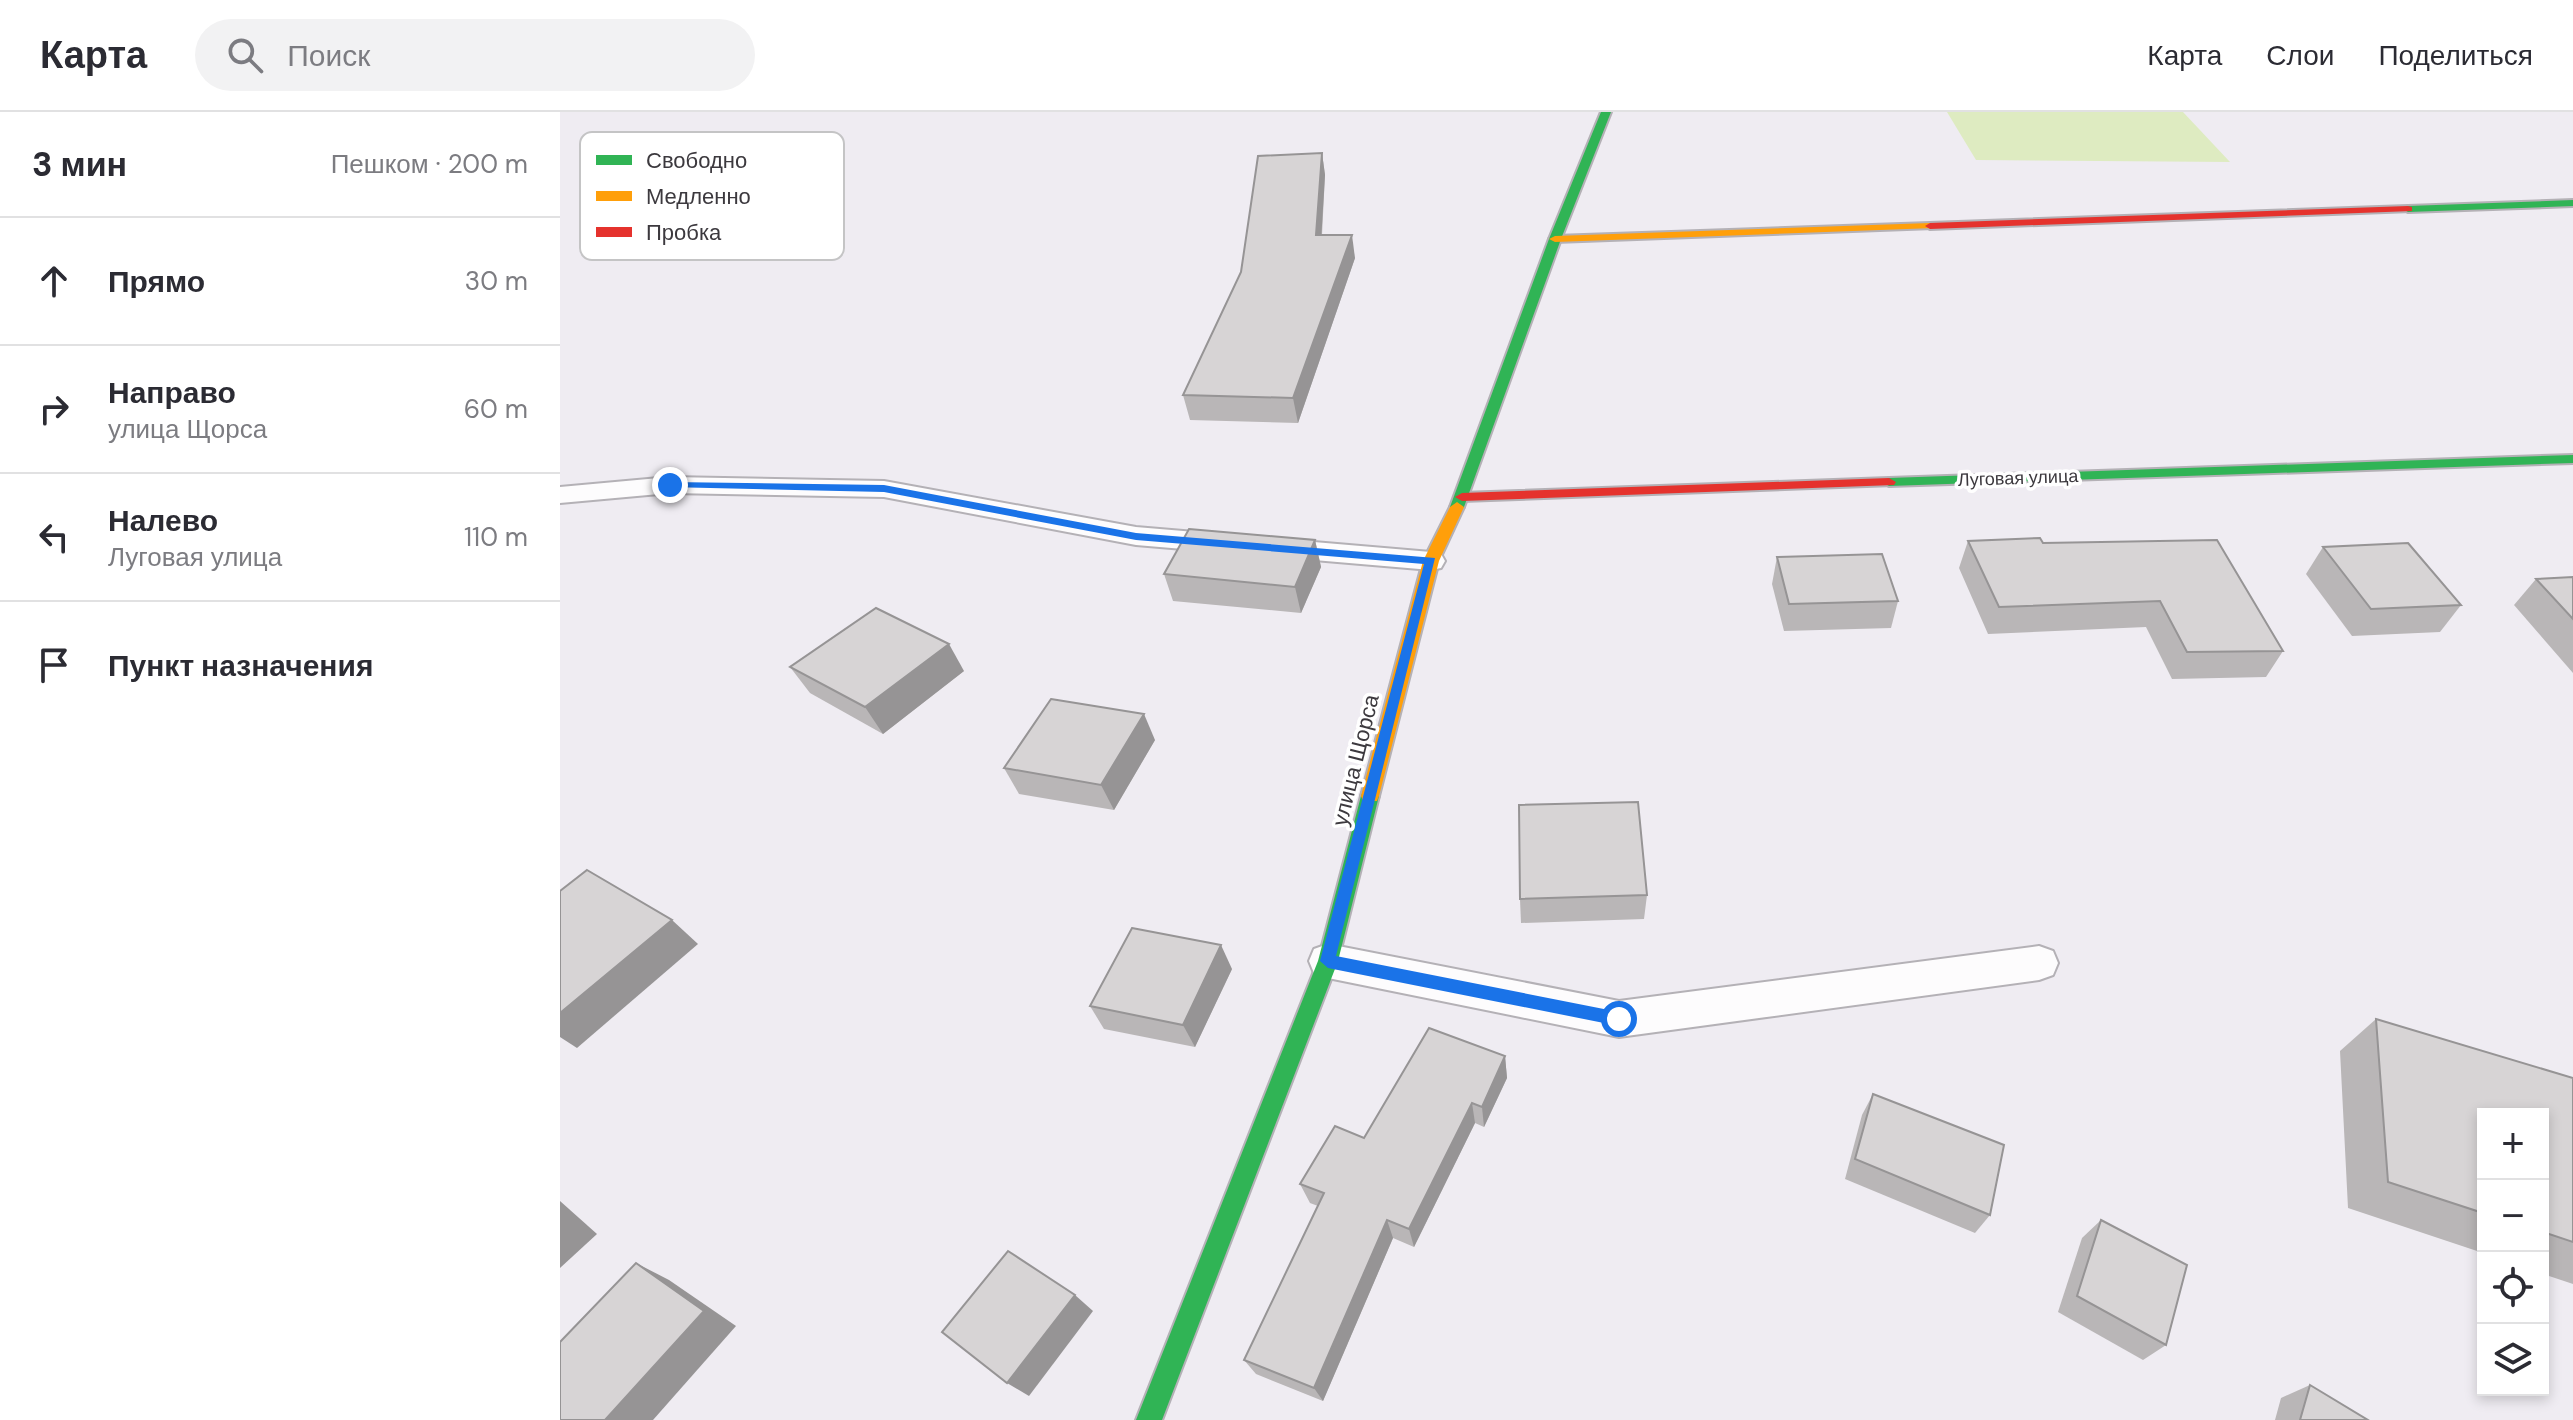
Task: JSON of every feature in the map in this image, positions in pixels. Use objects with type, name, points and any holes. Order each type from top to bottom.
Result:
[{"type":"street","name":"улица Щорса","points":[[1149,1420],[1328,961],[1431,561],[1462,497],[1555,239],[1606,112]]},
{"type":"street","points":[[1555,239],[2573,203]]},
{"type":"street","name":"Луговая улица","points":[[1462,497],[2572,459]]},
{"type":"lane","points":[[560,495],[670,485],[884,489],[1136,536],[1431,561]]},
{"type":"lane","points":[[1328,961],[1619,1019],[2039,963]]},
{"type":"green space","points":[[1947,112],[2183,112],[2230,162],[1976,160]]},
{"type":"building","points":[[1322,153],[1316,235],[1352,235],[1293,398],[1183,395],[1241,272],[1258,156]]},
{"type":"building","points":[[1189,529],[1315,540],[1295,587],[1164,574]]},
{"type":"building","points":[[2040,538],[2043,543],[2217,540],[2283,651],[2187,652],[2160,601],[1999,607],[1968,541]]},
{"type":"building","points":[[2408,543],[2461,605],[2371,609],[2323,547]]},
{"type":"building","points":[[1882,554],[1898,601],[1789,604],[1777,557]]},
{"type":"building","points":[[2573,577],[2573,619],[2536,579]]},
{"type":"building","points":[[876,608],[949,644],[865,707],[790,667]]},
{"type":"building","points":[[1051,699],[1144,714],[1101,785],[1004,768]]},
{"type":"building","points":[[1638,802],[1647,895],[1520,899],[1519,805]]},
{"type":"building","points":[[587,870],[672,920],[560,1013],[560,891]]},
{"type":"building","points":[[1132,928],[1221,945],[1183,1025],[1090,1006]]},
{"type":"building","points":[[2376,1019],[2573,1078],[2573,1242],[2549,1234],[2549,1108],[2477,1108],[2477,1211],[2388,1182]]},
{"type":"building","points":[[1429,1028],[1505,1056],[1482,1107],[1472,1103],[1409,1229],[1387,1220],[1314,1388],[1244,1360],[1324,1193],[1300,1184],[1335,1126],[1364,1138]]},
{"type":"building","points":[[1873,1094],[2004,1145],[1990,1215],[1855,1159]]},
{"type":"building","points":[[2101,1220],[2187,1265],[2166,1345],[2077,1296]]},
{"type":"building","points":[[1008,1251],[1075,1295],[1007,1383],[942,1332]]},
{"type":"building","points":[[636,1263],[704,1311],[605,1420],[560,1420],[560,1342]]},
{"type":"building","points":[[2310,1385],[2368,1420],[2300,1420]]},
{"type":"traffic: fast","points":[[1457,507],[1555,239],[1606,112]]},
{"type":"traffic: fast","points":[[2408,209],[2573,203]]},
{"type":"traffic: fast","points":[[1889,482],[2573,459]]},
{"type":"traffic: fast","points":[[1149,1420],[1328,961],[1370,796]]},
{"type":"traffic: slow","points":[[1555,239],[1930,226]]},
{"type":"traffic: slow","points":[[1370,796],[1431,561],[1457,507]]},
{"type":"traffic: jam","points":[[1930,226],[2408,209]]},
{"type":"traffic: jam","points":[[1462,497],[1889,482]]},
{"type":"route","points":[[670,485],[884,489],[1136,536],[1431,561],[1328,961],[1619,1019]]}]
